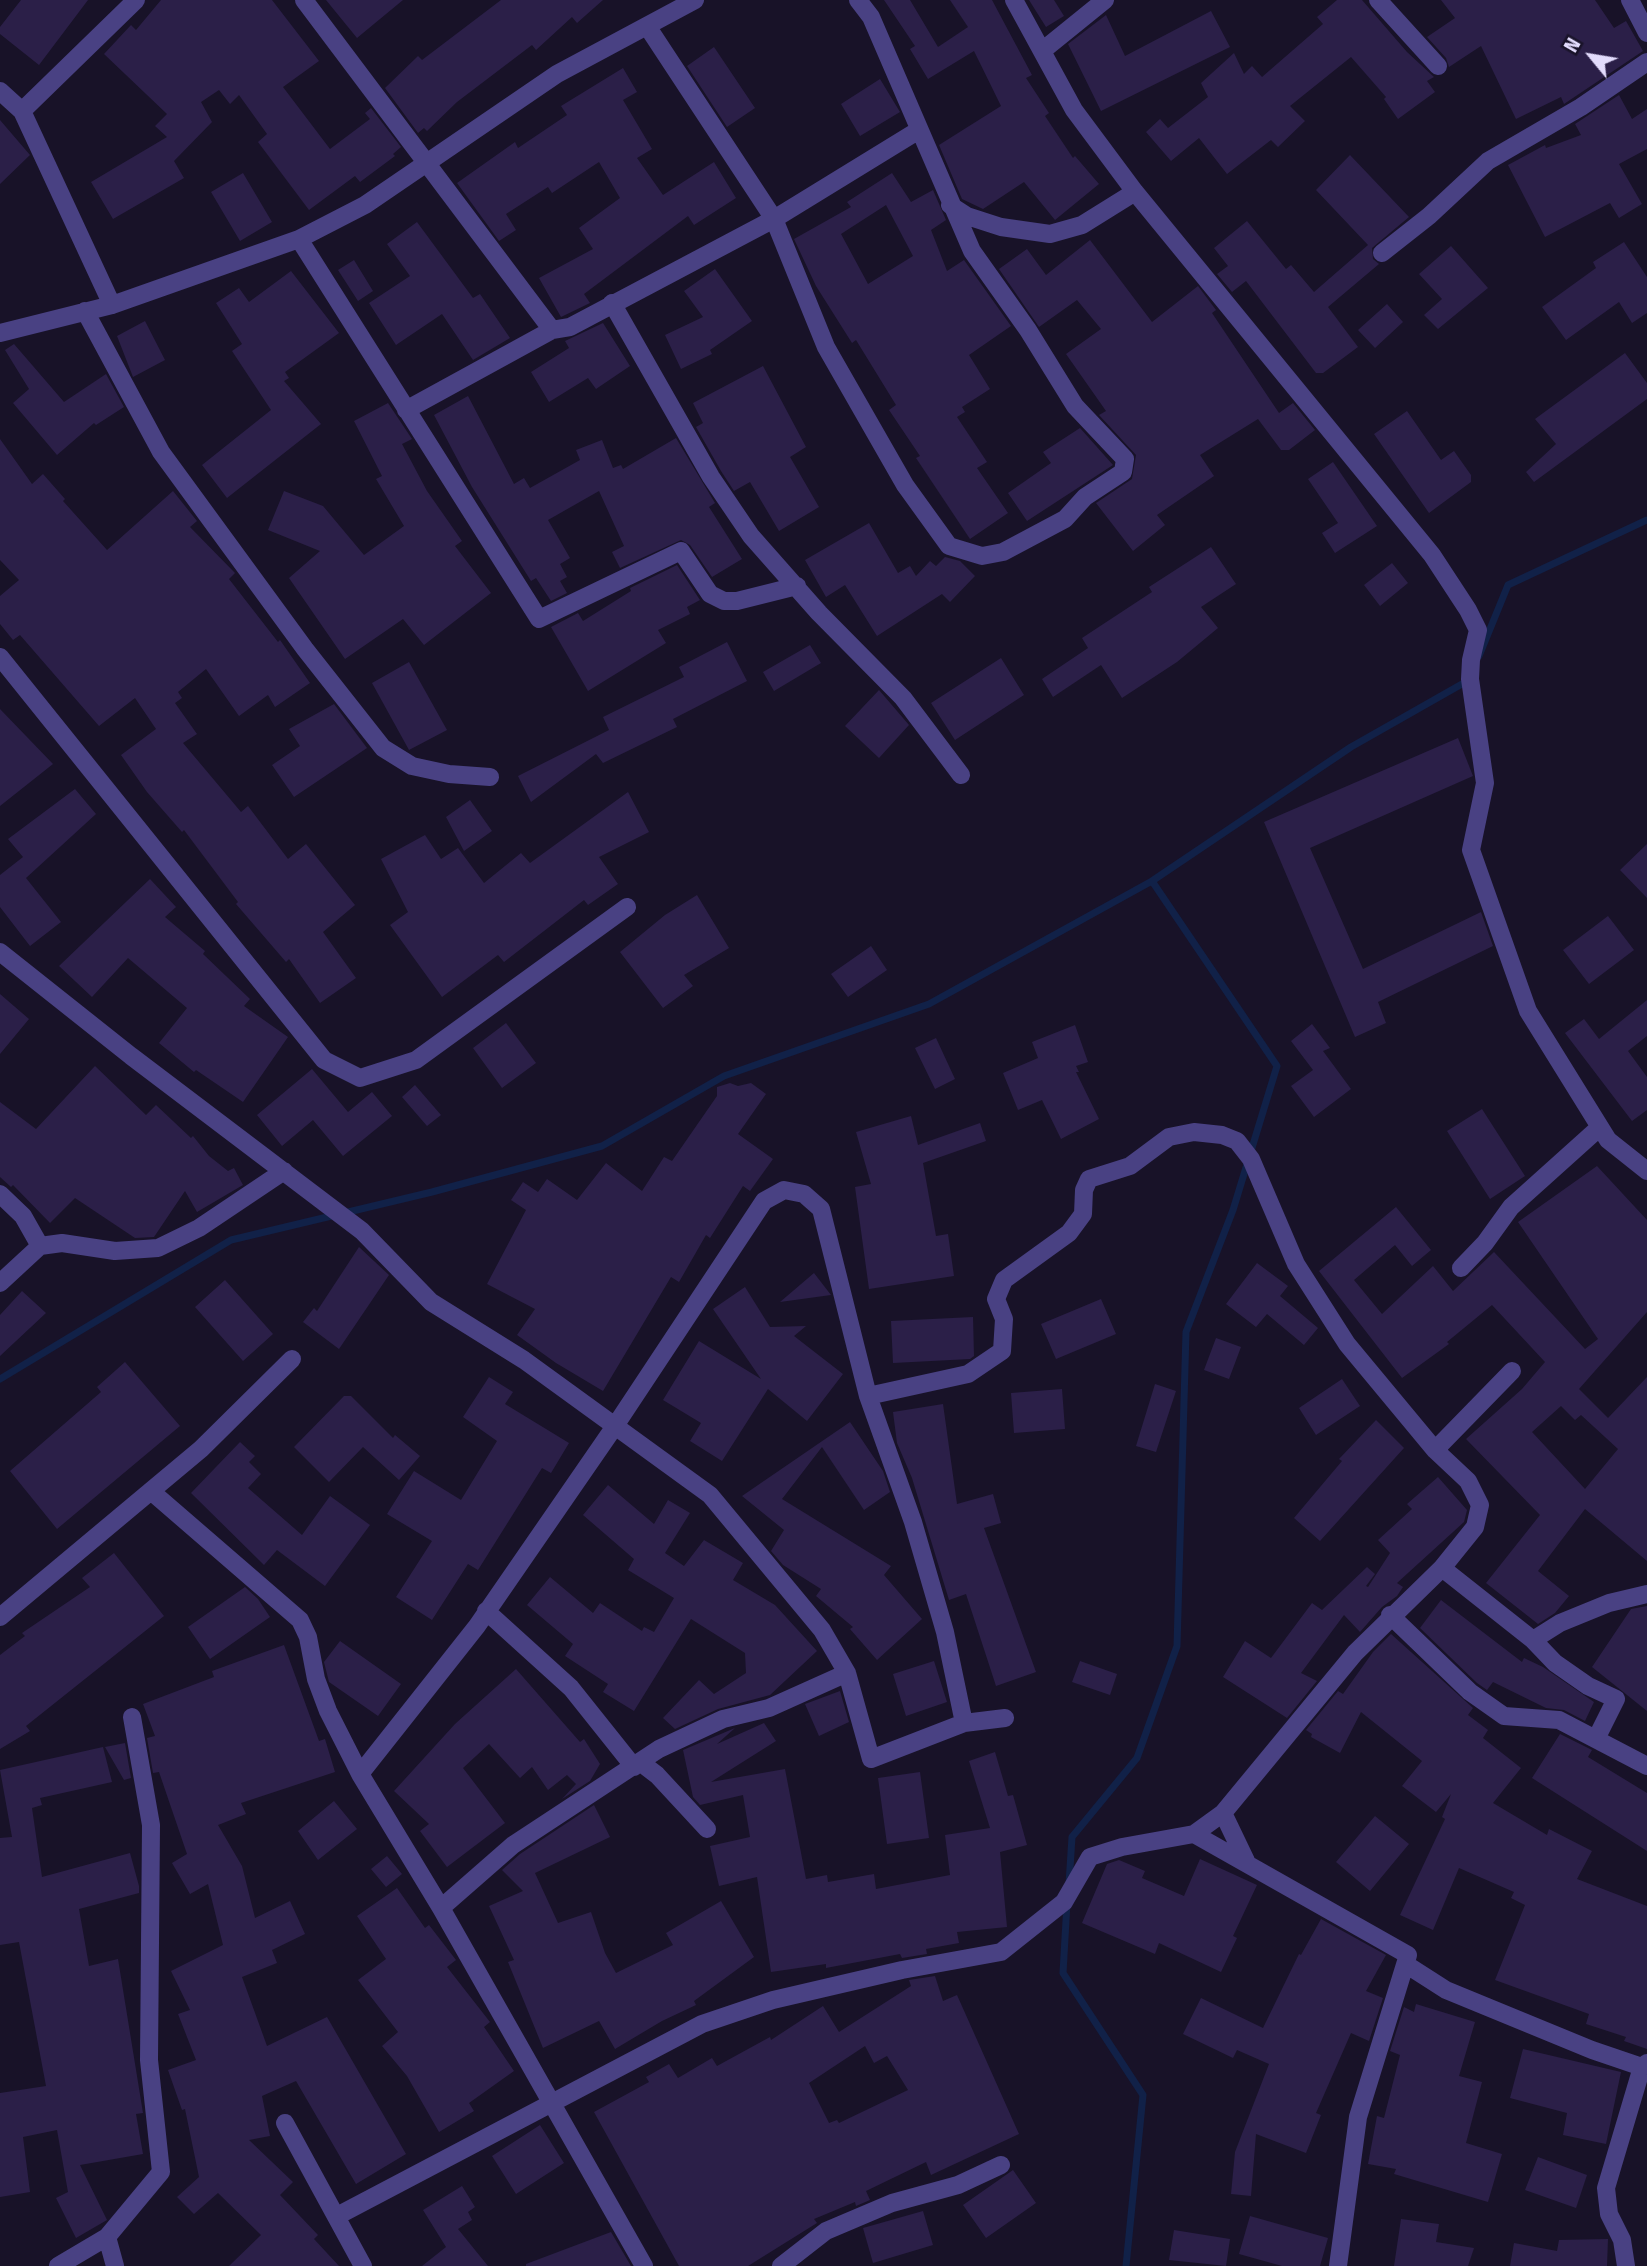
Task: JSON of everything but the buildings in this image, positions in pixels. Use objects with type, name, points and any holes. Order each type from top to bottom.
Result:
[{"type":"street","points":[[22,111],[136,0]]},
{"type":"street","points":[[304,0],[552,330]]},
{"type":"street","points":[[0,333],[113,305],[299,239],[365,205],[557,74],[695,0]]},
{"type":"street","points":[[647,26],[774,219],[826,347],[905,485],[949,546],[982,556],[1003,552],[1065,519],[1085,497],[1123,472],[1125,459],[1075,406],[1028,330],[972,251],[871,17],[858,0]]},
{"type":"street","points":[[1014,0],[1074,110],[1135,192],[1415,534],[1468,610],[1478,630],[1471,660],[1471,679],[1485,783],[1471,850],[1528,1011],[1608,1140],[1647,1171]]},
{"type":"street","points":[[1042,51],[1105,0]]},
{"type":"street","points":[[1378,0],[1437,66]]},
{"type":"street","points":[[1630,0],[1647,33]]},
{"type":"street","points":[[1382,253],[1429,216],[1488,161],[1581,107],[1647,62]]},
{"type":"street","points":[[0,91],[22,111],[113,305]]},
{"type":"street","points":[[405,410],[552,330],[570,327],[774,219],[919,130]]},
{"type":"street","points":[[950,205],[967,216],[1001,227],[1050,234],[1082,225],[1135,192]]},
{"type":"street","points":[[299,239],[539,619],[681,551],[710,594],[724,601],[737,601],[797,586]]},
{"type":"street","points":[[612,303],[711,477],[751,536],[819,613],[903,698],[961,775]]},
{"type":"street","points":[[85,311],[162,453],[305,649],[383,748],[412,766],[449,774],[491,777]]},
{"type":"street","points":[[0,657],[324,1060],[360,1078],[416,1060],[627,907]]},
{"type":"street","points":[[3,958],[362,1231],[431,1302],[524,1360],[710,1495],[822,1630],[848,1673],[871,1759],[964,1723],[1005,1718]]},
{"type":"street","points":[[1461,1268],[1485,1243],[1511,1207],[1600,1127]]},
{"type":"street","points":[[337,2216],[550,2103],[609,2076],[702,2024],[773,2000],[913,1968],[1001,1952],[1064,1902],[1090,1857],[1122,1847],[1194,1834],[1223,1813],[1354,1653],[1390,1615],[1442,1569],[1475,1527],[1480,1505],[1468,1481],[1435,1450],[1347,1344],[1296,1264],[1251,1160],[1237,1141],[1222,1135],[1194,1132],[1170,1137],[1130,1166],[1089,1179],[1084,1190],[1083,1214],[1069,1233],[1003,1280],[996,1299],[1004,1319],[1002,1351],[968,1374],[868,1396]]},
{"type":"street","points":[[0,1283],[40,1246],[62,1243],[115,1251],[158,1248],[199,1228],[284,1171]]},
{"type":"street","points":[[360,1774],[486,1611],[615,1426],[764,1201],[784,1190],[804,1194],[821,1209],[868,1396],[913,1522],[944,1632],[964,1723]]},
{"type":"street","points":[[0,1194],[23,1216],[40,1246]]},
{"type":"street","points":[[0,1617],[201,1450],[292,1359]]},
{"type":"street","points":[[1435,1450],[1512,1371]]},
{"type":"street","points":[[152,1492],[300,1620],[308,1637],[316,1679],[328,1711],[360,1774],[441,1908],[644,2266]]},
{"type":"street","points":[[1442,1569],[1533,1640],[1555,1662],[1588,1686],[1616,1699],[1596,1740]]},
{"type":"street","points":[[1533,1640],[1560,1623],[1609,1603],[1647,1594]]},
{"type":"street","points":[[486,1611],[571,1688],[637,1765],[657,1775],[707,1829]]},
{"type":"street","points":[[1390,1615],[1470,1692],[1504,1716],[1559,1720],[1647,1766]]},
{"type":"street","points":[[441,1908],[513,1845],[659,1749],[723,1719],[769,1708],[848,1673]]},
{"type":"street","points":[[58,2266],[107,2237],[161,2172],[149,2060],[151,1825],[132,1717]]},
{"type":"street","points":[[1223,1813],[1247,1861]]},
{"type":"street","points":[[1194,1834],[1247,1861],[1408,1955],[1359,2117],[1338,2266]]},
{"type":"street","points":[[1407,1965],[1446,1990],[1592,2050],[1644,2065],[1606,2188],[1609,2214],[1622,2240],[1626,2266]]},
{"type":"street","points":[[285,2123],[363,2266]]},
{"type":"street","points":[[781,2266],[825,2231],[892,2203],[958,2185],[1001,2165]]},
{"type":"street","points":[[107,2237],[116,2266]]},
{"type":"waterway","points":[[1479,656],[1508,585],[1647,520]]},
{"type":"waterway","points":[[0,1379],[231,1240],[432,1192],[602,1146],[724,1076],[929,1004],[1152,881],[1351,747],[1469,680]]},
{"type":"waterway","points":[[1069,1884],[1072,1837],[1137,1758],[1177,1646],[1186,1332],[1233,1210],[1277,1066],[1152,881]]},
{"type":"waterway","points":[[1067,1903],[1063,1973],[1143,2095],[1126,2266]]}]
